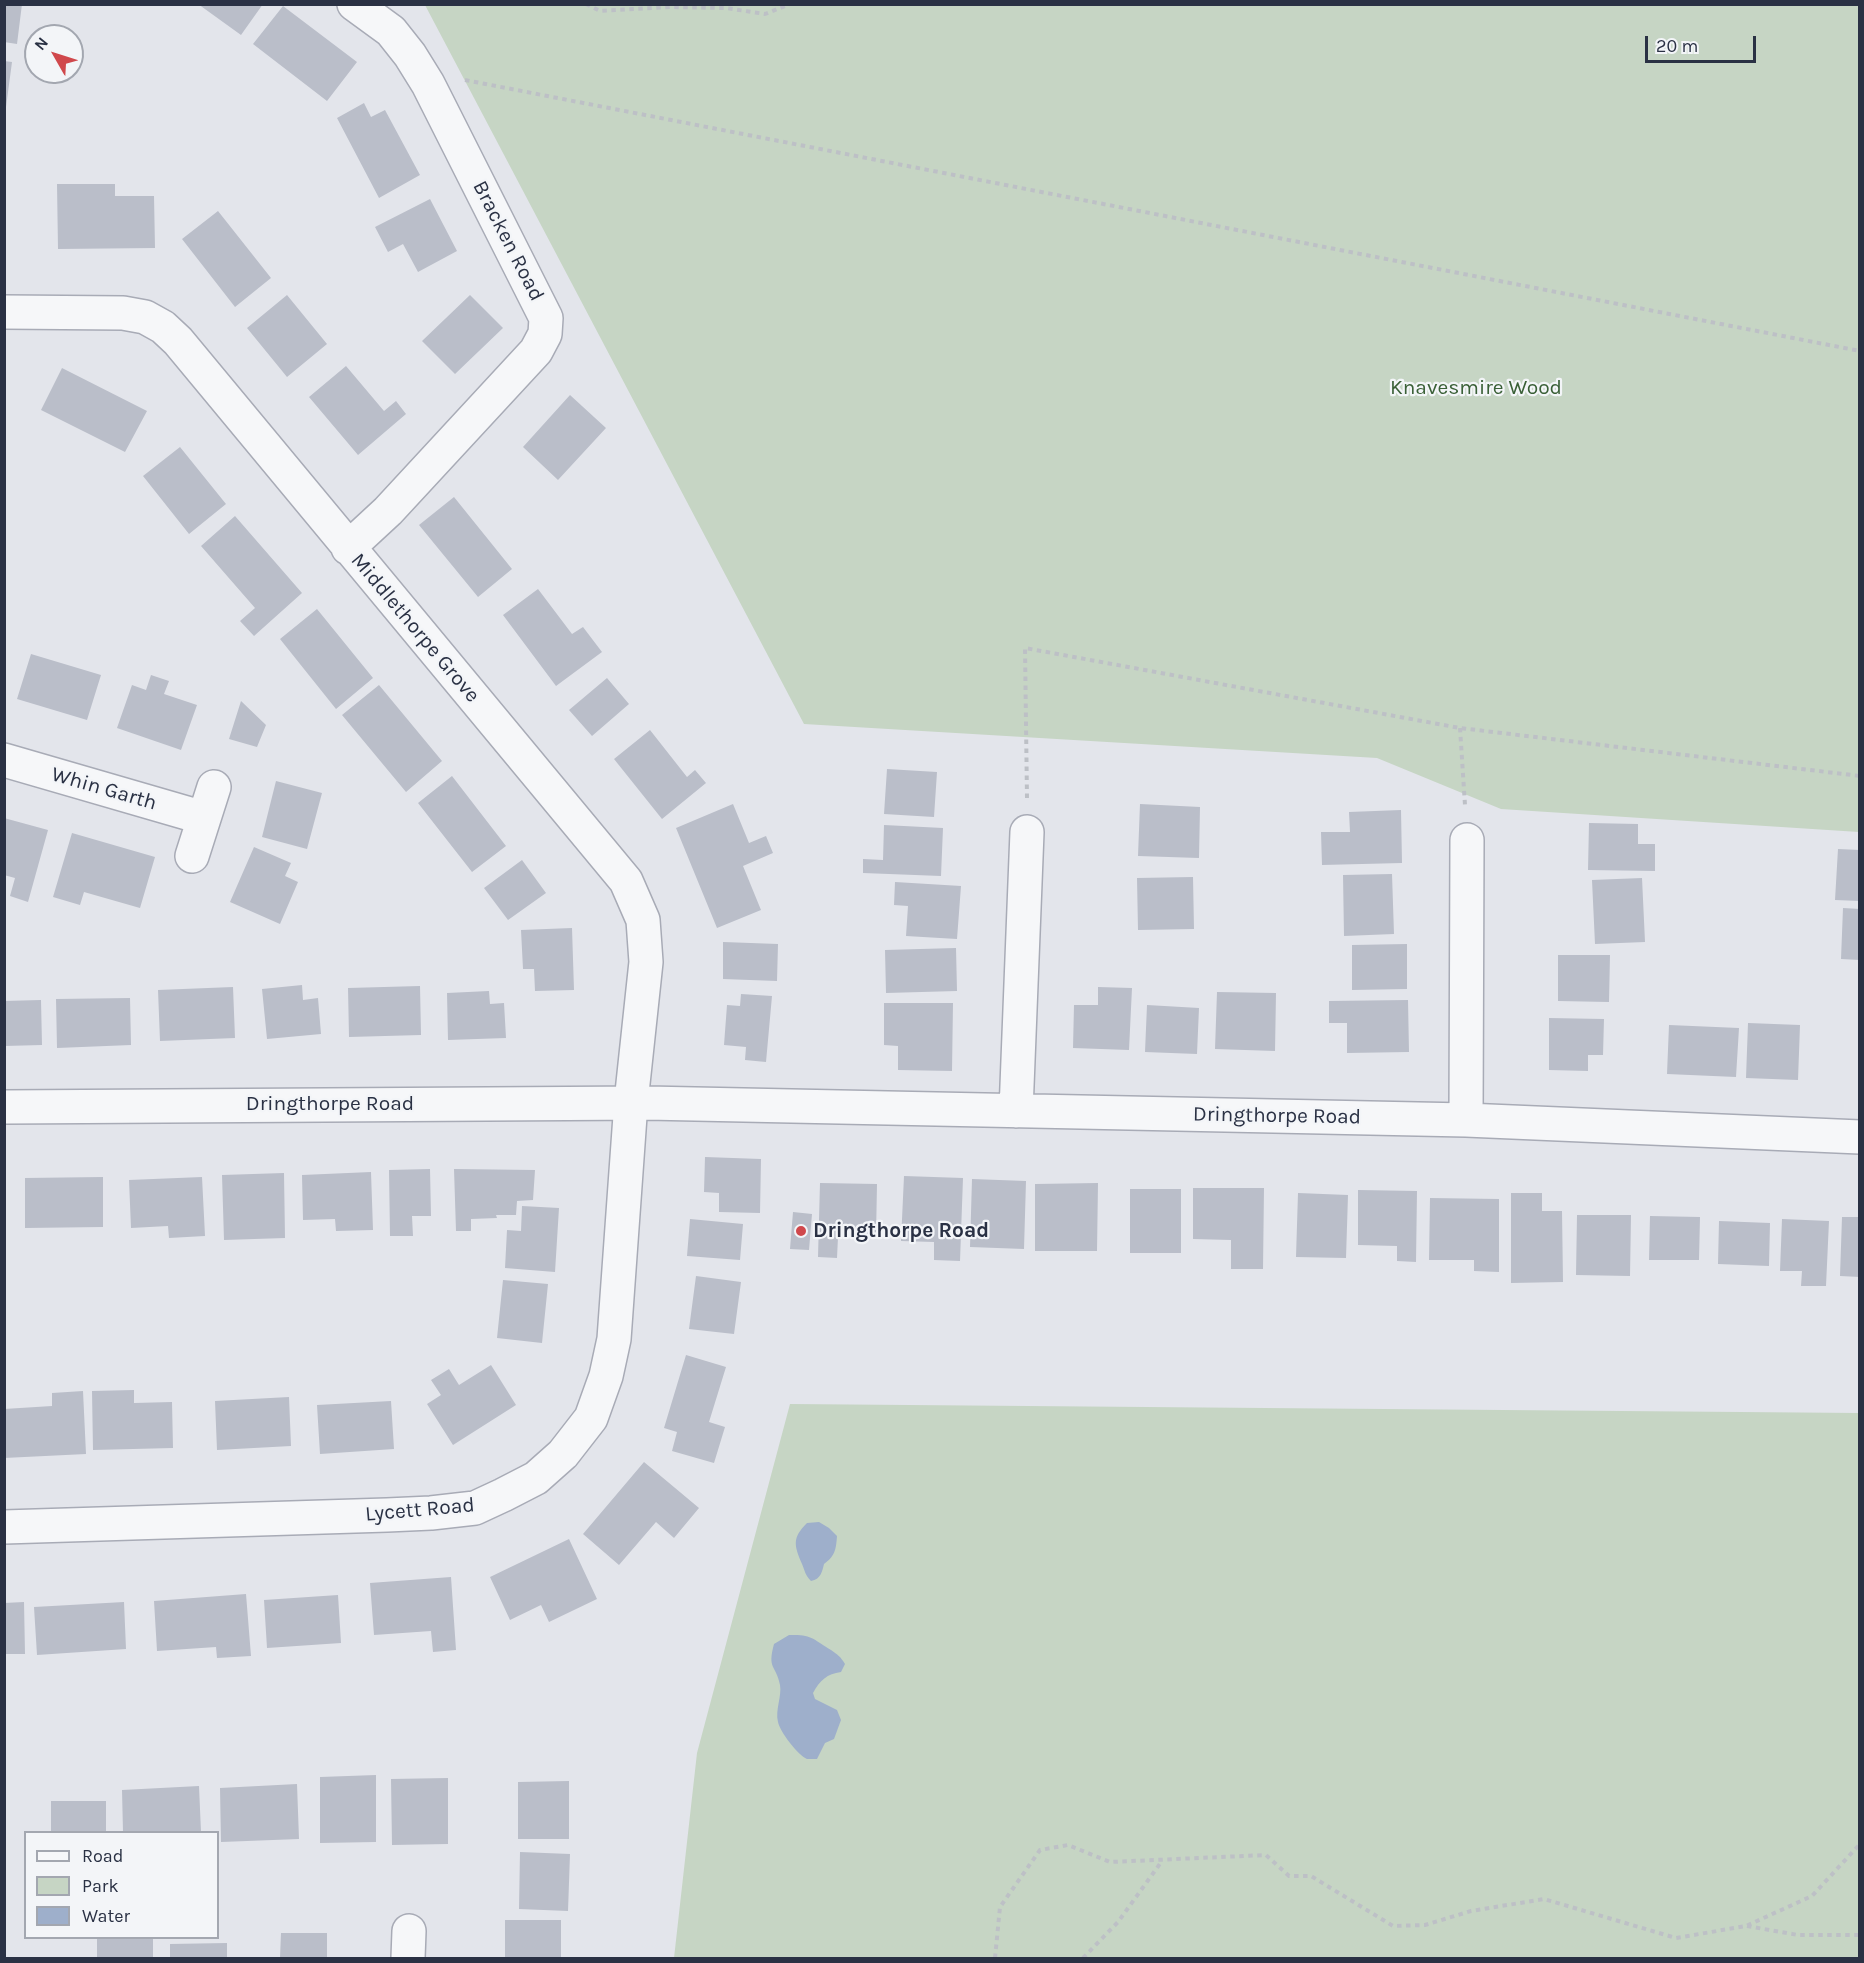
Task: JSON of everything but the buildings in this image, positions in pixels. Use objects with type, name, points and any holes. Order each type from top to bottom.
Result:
[{"type":"street","name":"Bracken Road","points":[[348,548],[388,511],[536,351],[545,334],[546,318],[428,84],[410,55],[391,31],[354,4]]},
{"type":"street","name":"Middlethorpe Grove","points":[[4,312],[123,313],[145,317],[163,327],[178,342],[626,881],[643,920],[646,962],[631,1102]]},
{"type":"street","name":"Whin Garth","points":[[4,760],[204,818]]},
{"type":"street","points":[[192,856],[214,787]]},
{"type":"street","points":[[1016,1111],[1027,832]]},
{"type":"street","points":[[1466,1120],[1467,840]]},
{"type":"street","name":"Dringthorpe Road","points":[[4,1107],[631,1102],[1466,1120],[1860,1137]]},
{"type":"street","name":"Lycett Road","points":[[4,1527],[431,1513],[475,1508],[536,1478],[563,1454],[591,1418],[606,1376],[614,1339],[631,1102]]},
{"type":"path","points":[[586,4],[600,11],[671,7],[726,8],[765,14],[790,4]]},
{"type":"path","points":[[428,84],[466,80],[1860,351]]},
{"type":"path","points":[[1027,832],[1025,648],[1460,728],[1860,776]]},
{"type":"path","points":[[1460,728],[1467,840]]},
{"type":"path","points":[[995,1959],[1000,1907],[1040,1850],[1068,1845],[1110,1862],[1266,1856],[1289,1876],[1311,1876],[1393,1926],[1425,1924],[1471,1911],[1544,1899],[1676,1938],[1746,1926],[1812,1896],[1860,1844]]},
{"type":"path","points":[[1083,1959],[1118,1922],[1162,1860]]},
{"type":"path","points":[[1746,1926],[1798,1935],[1860,1935]]},
{"type":"green space","name":"Knavesmire Wood","points":[[425,5],[1859,5],[1859,832],[1501,809],[1377,758],[804,724]]},
{"type":"green space","points":[[790,1404],[1859,1413],[1859,1958],[674,1958],[697,1753]]},
{"type":"water","points":[[819,1522],[837,1536],[836,1545],[833,1555],[824,1564],[820,1575],[811,1581],[799,1557],[796,1542],[799,1533],[807,1523]]},
{"type":"water","points":[[789,1635],[803,1635],[812,1638],[837,1655],[845,1664],[841,1672],[824,1678],[813,1693],[815,1699],[837,1710],[841,1720],[834,1739],[825,1743],[817,1759],[807,1759],[799,1753],[778,1722],[780,1689],[771,1658],[774,1644]]},
{"type":"place","name":"Dringthorpe Road","points":[[801,1231]]}]
